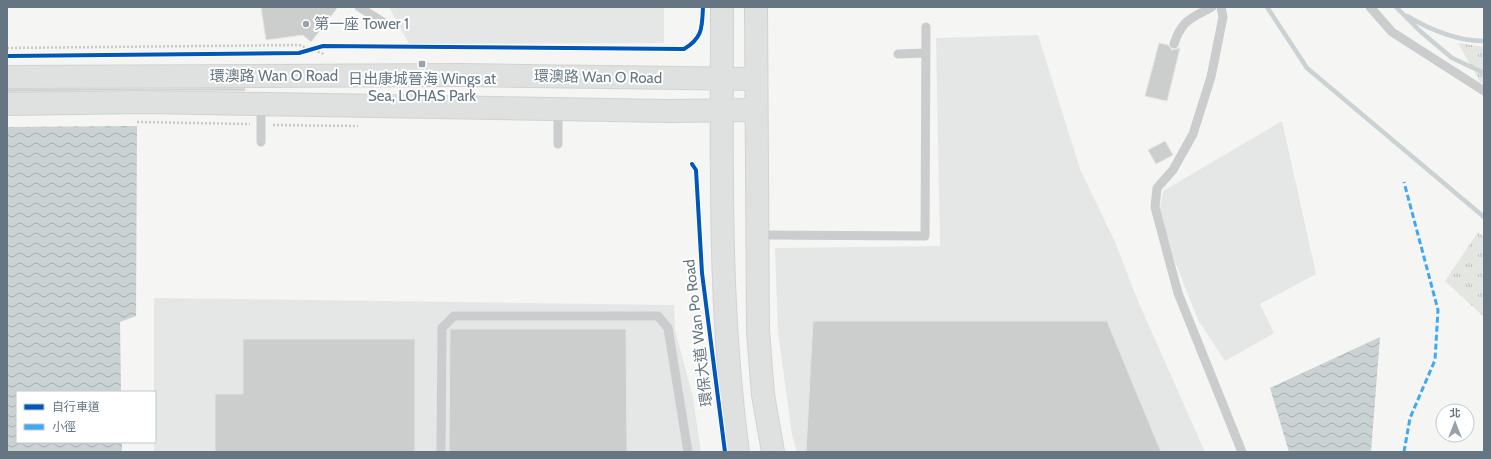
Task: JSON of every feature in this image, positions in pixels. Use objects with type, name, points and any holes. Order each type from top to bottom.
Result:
[{"type":"main road","name":"環保大道 Wan Po Road","points":[[722,7],[724,291],[731,395],[738,452]]},
{"type":"main road","points":[[756,7],[757,235],[761,369],[763,395],[773,452]]},
{"type":"main road","name":"環澳路 Wan O Road","points":[[7,77],[462,75],[756,79]]},
{"type":"main road","name":"環澳路 Wan O Road","points":[[7,104],[145,102],[756,110]]},
{"type":"lane","points":[[359,7],[383,22]]},
{"type":"lane","points":[[1174,44],[1179,29],[1184,23],[1212,7]]},
{"type":"lane","points":[[1221,7],[1223,17],[1211,77],[1193,134],[1174,170],[1157,188],[1155,207],[1178,293],[1242,452]]},
{"type":"lane","points":[[1370,7],[1392,32],[1484,91]]},
{"type":"lane","points":[[757,235],[925,236],[926,27]]},
{"type":"lane","points":[[898,54],[926,53]]},
{"type":"lane","points":[[261,104],[261,142]]},
{"type":"lane","points":[[558,108],[558,144]]},
{"type":"lane","points":[[441,452],[442,328],[454,316],[658,316],[668,328],[688,452]]},
{"type":"path","points":[[7,48],[299,45],[324,54]]},
{"type":"path","points":[[299,53],[318,48]]},
{"type":"path","points":[[692,164],[696,170],[697,178]]},
{"type":"shaded area","points":[[389,7],[664,7],[664,43],[409,44]]},
{"type":"shaded area","points":[[1038,35],[1080,169],[1115,242],[1138,301],[1205,452],[797,452],[792,435],[778,332],[775,248],[940,246],[936,38]]},
{"type":"shaded area","points":[[1282,121],[1316,274],[1260,304],[1274,333],[1225,361],[1198,320],[1174,259],[1160,209],[1163,191]]},
{"type":"shaded area","points":[[154,298],[674,305],[675,330],[693,397],[701,452],[154,452],[154,443],[156,443],[156,391],[154,391]]},
{"type":"green space","points":[[1458,43],[1484,47],[1484,84],[1480,82]]},
{"type":"green space","points":[[1478,232],[1484,237],[1484,317],[1445,281]]},
{"type":"water","points":[[137,126],[136,316],[120,322],[121,391],[16,391],[16,443],[122,443],[122,452],[7,452],[7,127]]},
{"type":"water","points":[[1380,337],[1371,452],[1289,452],[1270,388]]},
{"type":"building","name":"第一座 Tower 1","points":[[261,7],[338,7],[311,42],[303,35],[266,40]]},
{"type":"building","points":[[1159,43],[1168,45],[1172,50],[1180,48],[1167,101],[1145,96]]},
{"type":"building","points":[[245,88],[245,91],[145,90],[7,92],[7,89]]},
{"type":"building","points":[[1165,141],[1173,155],[1156,164],[1148,150]]},
{"type":"building","points":[[813,321],[1107,321],[1161,452],[806,452]]},
{"type":"building","points":[[450,329],[626,329],[627,452],[449,452]]},
{"type":"building","points":[[243,339],[415,339],[415,452],[215,452],[215,394],[243,394]]},
{"type":"waterway","points":[[1267,7],[1307,68],[1484,217]]},
{"type":"waterway","points":[[1396,7],[1420,31],[1452,58],[1484,73]]},
{"type":"waterway","points":[[1407,16],[1454,37],[1484,41]]},
{"type":"marked path","points":[[1404,182],[1438,310],[1435,360],[1410,418],[1404,452]]},
{"type":"cycle path","points":[[7,56],[299,53],[323,46],[684,49],[695,41],[698,36],[702,26],[703,7]]},
{"type":"cycle path","points":[[692,164],[696,170],[702,273],[725,452]]},
{"type":"place","name":"第一座 Tower 1","points":[[306,24]]},
{"type":"place","name":"日出康城晉海 Wings at Sea, LOHAS Park","points":[[422,64]]}]
